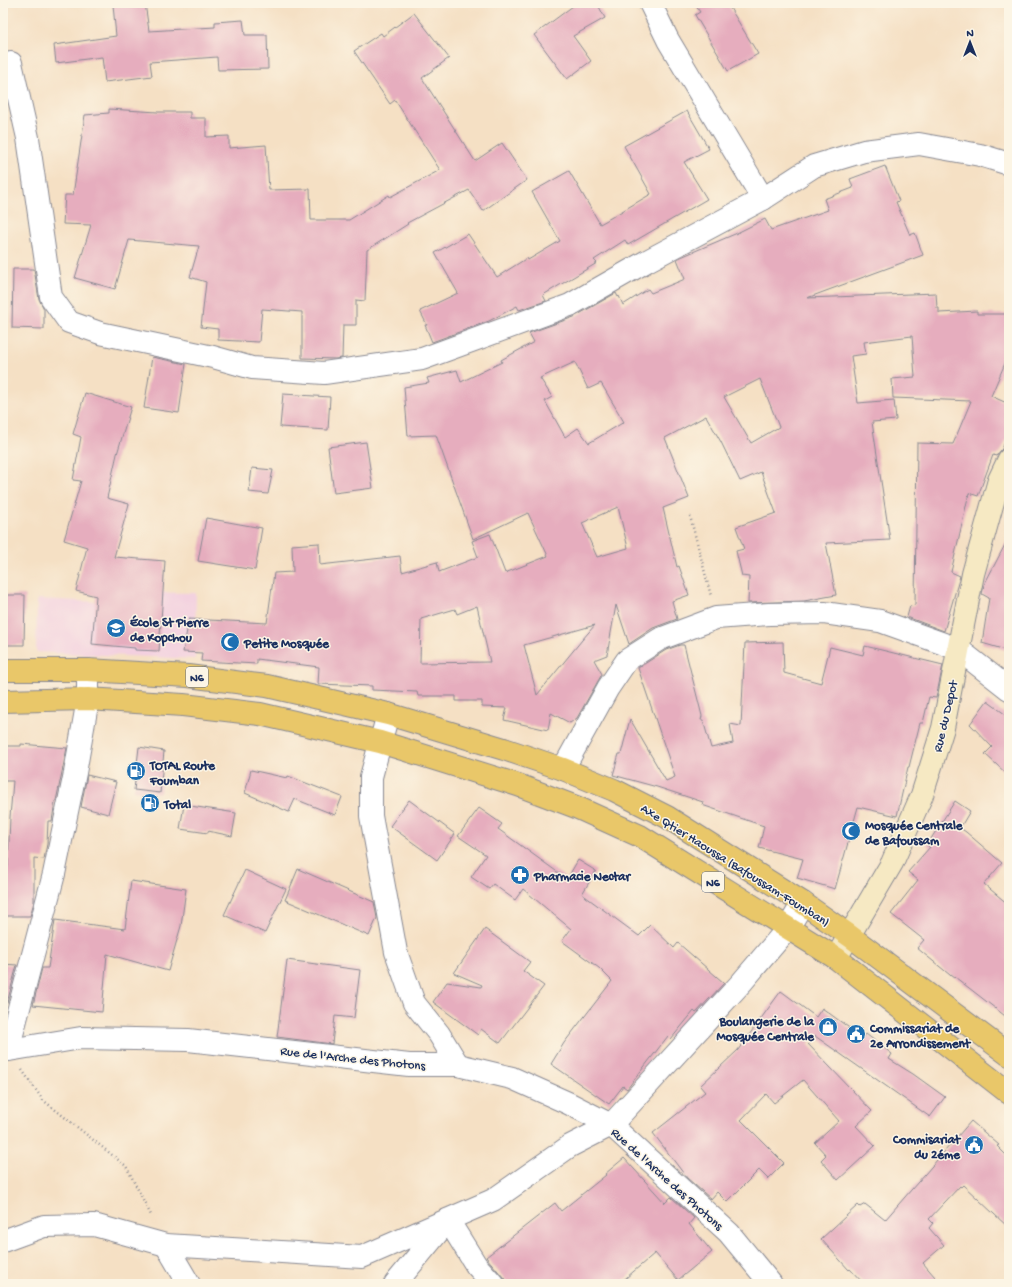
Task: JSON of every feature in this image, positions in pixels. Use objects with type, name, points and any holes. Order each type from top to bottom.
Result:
[{"type":"highway","name":"N6","points":[[3,670],[88,670],[188,676],[267,686],[388,714]]},
{"type":"highway","name":"N6","points":[[3,701],[88,699],[183,705],[260,714],[380,742]]},
{"type":"highway","name":"Axe Qtier Haoussa (Bafoussam-Foumban)","points":[[388,714],[504,749],[563,769],[614,790],[667,817],[803,903],[850,936],[1009,1055]]},
{"type":"highway","name":"Axe Qtier Haoussa (Bafoussam-Foumban)","points":[[380,742],[518,785],[576,807],[640,836],[836,958],[1009,1093]]},
{"type":"street","points":[[650,3],[668,40],[763,199]]},
{"type":"street","points":[[11,63],[28,138],[51,297],[69,322],[100,333],[213,357],[252,368],[324,373],[422,359],[570,305],[647,261],[763,199],[814,166],[864,151],[918,144],[980,155],[1009,164]]},
{"type":"street","name":"Rue du Depot","points":[[836,958],[892,863],[922,795],[943,728],[973,574],[999,480],[1009,459]]},
{"type":"street","points":[[563,769],[608,688],[627,660],[660,639],[716,618],[769,614],[824,613],[880,621],[958,649],[1009,688]]},
{"type":"street","points":[[6,1051],[54,874],[75,773],[88,699],[88,670]]},
{"type":"street","points":[[388,714],[371,777],[371,816],[396,952],[414,1003],[439,1034],[458,1065]]},
{"type":"street","points":[[3,1241],[44,1226],[94,1224],[166,1245],[362,1257],[493,1200],[570,1146],[611,1125],[742,982],[788,928],[803,903]]},
{"type":"street","name":"Rue de l'Arche des Photons","points":[[6,1051],[81,1038],[188,1040],[410,1065],[458,1065],[512,1078],[568,1103],[611,1125],[729,1233],[771,1284]]},
{"type":"street","points":[[395,1284],[448,1220]]},
{"type":"street","points":[[448,1220],[476,1265],[493,1284]]},
{"type":"street","points":[[166,1245],[189,1284]]},
{"type":"path","points":[[690,516],[709,584],[716,618]]},
{"type":"path","points":[[6,1051],[43,1100],[126,1166],[166,1245]]},
{"type":"shaded area","name":"École St Pierre de Kopchou","points":[[126,592],[196,593],[195,659],[36,652],[37,599],[121,603]]},
{"type":"building","points":[[145,3],[149,31],[215,27],[215,22],[243,20],[245,35],[267,35],[268,69],[218,70],[217,57],[150,62],[152,76],[105,82],[102,57],[56,63],[54,45],[116,36],[113,5]]},
{"type":"building","points":[[577,3],[597,3],[605,18],[573,36],[591,61],[567,79],[534,35]]},
{"type":"building","points":[[694,3],[727,3],[758,54],[728,71],[695,15],[700,12]]},
{"type":"building","points":[[414,13],[449,58],[422,78],[475,161],[502,143],[527,180],[483,211],[469,190],[407,223],[408,224],[367,250],[365,301],[356,300],[356,325],[343,325],[342,358],[302,358],[302,312],[262,309],[259,342],[218,340],[218,329],[201,327],[206,282],[190,277],[199,246],[129,240],[115,289],[75,278],[91,225],[63,224],[65,195],[73,195],[85,115],[109,113],[109,109],[190,112],[190,118],[206,118],[206,137],[229,136],[229,148],[266,145],[269,190],[310,189],[311,220],[349,220],[389,195],[390,197],[440,170],[395,100],[390,104],[354,51],[381,33],[383,36]]},
{"type":"building","points":[[687,111],[709,149],[684,162],[707,199],[628,245],[625,240],[594,260],[597,263],[543,295],[546,301],[519,310],[517,306],[489,321],[432,342],[425,325],[427,325],[420,311],[458,293],[435,253],[468,234],[497,277],[527,258],[528,260],[560,241],[532,192],[569,171],[600,224],[651,194],[624,146]]},
{"type":"building","points":[[885,166],[899,201],[896,202],[910,235],[915,233],[923,255],[807,298],[936,293],[937,308],[939,308],[939,313],[977,311],[977,314],[1009,314],[1009,354],[991,396],[1009,404],[1009,433],[1002,449],[996,456],[993,455],[978,496],[969,493],[951,572],[960,576],[944,631],[907,617],[910,606],[915,605],[917,443],[953,444],[971,401],[893,398],[892,379],[915,377],[912,336],[864,342],[866,354],[851,356],[858,403],[894,400],[896,420],[872,422],[890,540],[826,543],[836,595],[804,601],[748,603],[749,577],[742,576],[736,551],[744,549],[736,527],[776,513],[761,472],[740,481],[721,442],[706,416],[665,438],[689,498],[663,508],[677,567],[679,566],[689,595],[672,601],[677,619],[653,628],[629,644],[616,605],[607,655],[594,660],[602,674],[577,718],[570,723],[551,713],[548,730],[504,720],[507,708],[482,707],[482,701],[456,701],[456,696],[418,696],[417,692],[372,690],[372,686],[318,684],[319,667],[257,659],[257,664],[201,661],[202,653],[183,652],[189,619],[267,623],[274,573],[293,572],[292,545],[319,543],[320,565],[400,556],[402,572],[437,562],[439,572],[478,557],[472,541],[490,534],[505,573],[548,556],[528,513],[473,539],[436,435],[408,436],[404,387],[429,383],[427,378],[457,370],[461,382],[502,362],[501,360],[534,342],[529,333],[574,317],[616,293],[623,305],[648,289],[651,293],[685,279],[677,259],[735,234],[765,219],[771,230],[828,210],[824,199],[853,188],[850,179]],"holes":[[[575,362],[588,389],[601,383],[624,422],[589,443],[578,428],[565,437],[545,401],[552,397],[540,378]],[[760,379],[779,427],[751,443],[724,397]],[[618,507],[628,548],[597,557],[582,523]],[[477,606],[490,662],[420,663],[421,619],[455,609],[457,614]],[[595,625],[582,640],[537,695],[524,645]]]},
{"type":"building","points":[[13,269],[34,269],[39,299],[44,309],[44,329],[12,328]]},
{"type":"building","points":[[152,357],[186,364],[179,413],[144,408]]},
{"type":"building","points":[[85,393],[131,407],[117,454],[107,498],[129,504],[114,557],[165,561],[159,651],[135,650],[135,648],[92,644],[96,596],[76,591],[87,547],[64,540],[81,481],[73,480],[81,437],[73,434]]},
{"type":"building","points":[[283,394],[330,397],[328,430],[280,427]]},
{"type":"building","points":[[366,442],[373,488],[334,493],[328,447]]},
{"type":"building","points":[[252,468],[273,470],[268,494],[249,492]]},
{"type":"building","points":[[206,518],[262,528],[255,570],[198,561]]},
{"type":"building","points":[[1009,537],[1009,651],[982,643],[989,598],[982,594],[984,585]]},
{"type":"building","points":[[4,595],[25,595],[24,645],[3,645]]},
{"type":"building","points":[[783,642],[784,673],[821,683],[830,647],[863,655],[865,646],[943,665],[936,698],[929,697],[923,723],[920,723],[897,816],[858,807],[835,889],[797,878],[803,859],[759,848],[764,826],[702,805],[703,802],[613,775],[619,754],[621,754],[630,719],[666,781],[675,777],[638,668],[666,650],[684,645],[702,716],[701,720],[703,720],[711,748],[733,743],[730,724],[741,726],[745,643]]},
{"type":"building","points":[[987,701],[1009,717],[1009,776],[985,754],[992,747],[970,724]]},
{"type":"building","points":[[21,744],[67,748],[52,821],[48,821],[47,844],[44,859],[34,858],[34,902],[30,916],[3,916],[3,867],[8,867],[13,781],[3,781],[3,746],[21,746]]},
{"type":"building","points":[[139,747],[164,751],[160,793],[134,790]]},
{"type":"building","points":[[251,770],[287,778],[288,776],[342,797],[335,815],[295,799],[289,812],[245,793]]},
{"type":"building","points":[[87,775],[116,782],[108,814],[81,807]]},
{"type":"building","points":[[409,800],[455,834],[437,860],[390,826]]},
{"type":"building","points":[[955,801],[970,811],[960,828],[1002,863],[984,884],[1009,905],[1009,1019],[951,974],[950,975],[917,948],[924,940],[891,914],[918,880],[908,872],[930,847],[927,845]]},
{"type":"building","points":[[184,805],[236,813],[232,836],[208,831],[208,833],[180,829]]},
{"type":"building","points":[[479,808],[502,824],[498,829],[567,879],[578,860],[596,871],[582,894],[639,936],[650,925],[674,948],[678,943],[724,983],[696,1013],[694,1011],[671,1039],[668,1036],[627,1089],[623,1086],[609,1104],[551,1064],[564,1043],[612,981],[599,968],[562,941],[571,929],[523,889],[515,900],[493,884],[489,889],[471,877],[486,855],[458,836]]},
{"type":"building","points":[[298,869],[374,902],[377,918],[369,936],[285,900]]},
{"type":"building","points":[[245,870],[286,889],[265,933],[224,915]]},
{"type":"building","points":[[131,881],[186,889],[181,926],[168,971],[107,954],[102,1012],[33,1005],[42,968],[48,968],[55,920],[125,929]]},
{"type":"building","points":[[485,929],[530,962],[523,971],[544,986],[500,1043],[481,1029],[478,1035],[433,1002],[447,982],[481,987],[482,985],[454,973]]},
{"type":"building","points":[[287,960],[360,970],[354,1018],[335,1016],[332,1044],[277,1037]]},
{"type":"building","points":[[3,964],[17,965],[7,1003],[3,1003]]},
{"type":"building","points":[[781,991],[816,1017],[822,1008],[863,1038],[866,1034],[892,1054],[889,1059],[945,1097],[930,1117],[815,1036],[808,1044],[872,1111],[856,1126],[875,1146],[838,1180],[821,1160],[826,1155],[815,1143],[839,1121],[803,1080],[774,1103],[766,1094],[741,1120],[784,1163],[768,1179],[759,1170],[727,1202],[717,1192],[711,1199],[687,1178],[653,1133],[705,1092],[700,1086],[738,1050]]},
{"type":"building","points":[[971,1121],[999,1145],[997,1146],[1009,1158],[1009,1228],[963,1185],[961,1187],[960,1186],[929,1219],[933,1223],[929,1228],[944,1245],[923,1263],[941,1284],[864,1284],[821,1239],[858,1205],[860,1207],[865,1204],[885,1220]]},
{"type":"building","points":[[624,1158],[665,1203],[671,1197],[694,1218],[689,1224],[712,1252],[678,1280],[655,1253],[619,1284],[509,1284],[486,1257],[555,1203],[561,1211],[606,1175],[605,1174]]},
{"type":"place","name":"École St Pierre de Kopchou","points":[[116,628]]},
{"type":"place","name":"Petite Mosquée","points":[[230,642]]},
{"type":"place","name":"TOTAL Route Foumban","points":[[136,771]]},
{"type":"place","name":"Total","points":[[150,803]]},
{"type":"place","name":"Mosquée Centrale de Bafoussam","points":[[851,831]]},
{"type":"place","name":"Pharmacie Nectar","points":[[520,875]]},
{"type":"place","name":"Boulangerie de la Mosquée Centrale","points":[[828,1027]]},
{"type":"place","name":"Commissariat de 2e Arrondissement","points":[[856,1034]]},
{"type":"place","name":"Commisariat du 2éme","points":[[974,1145]]}]
